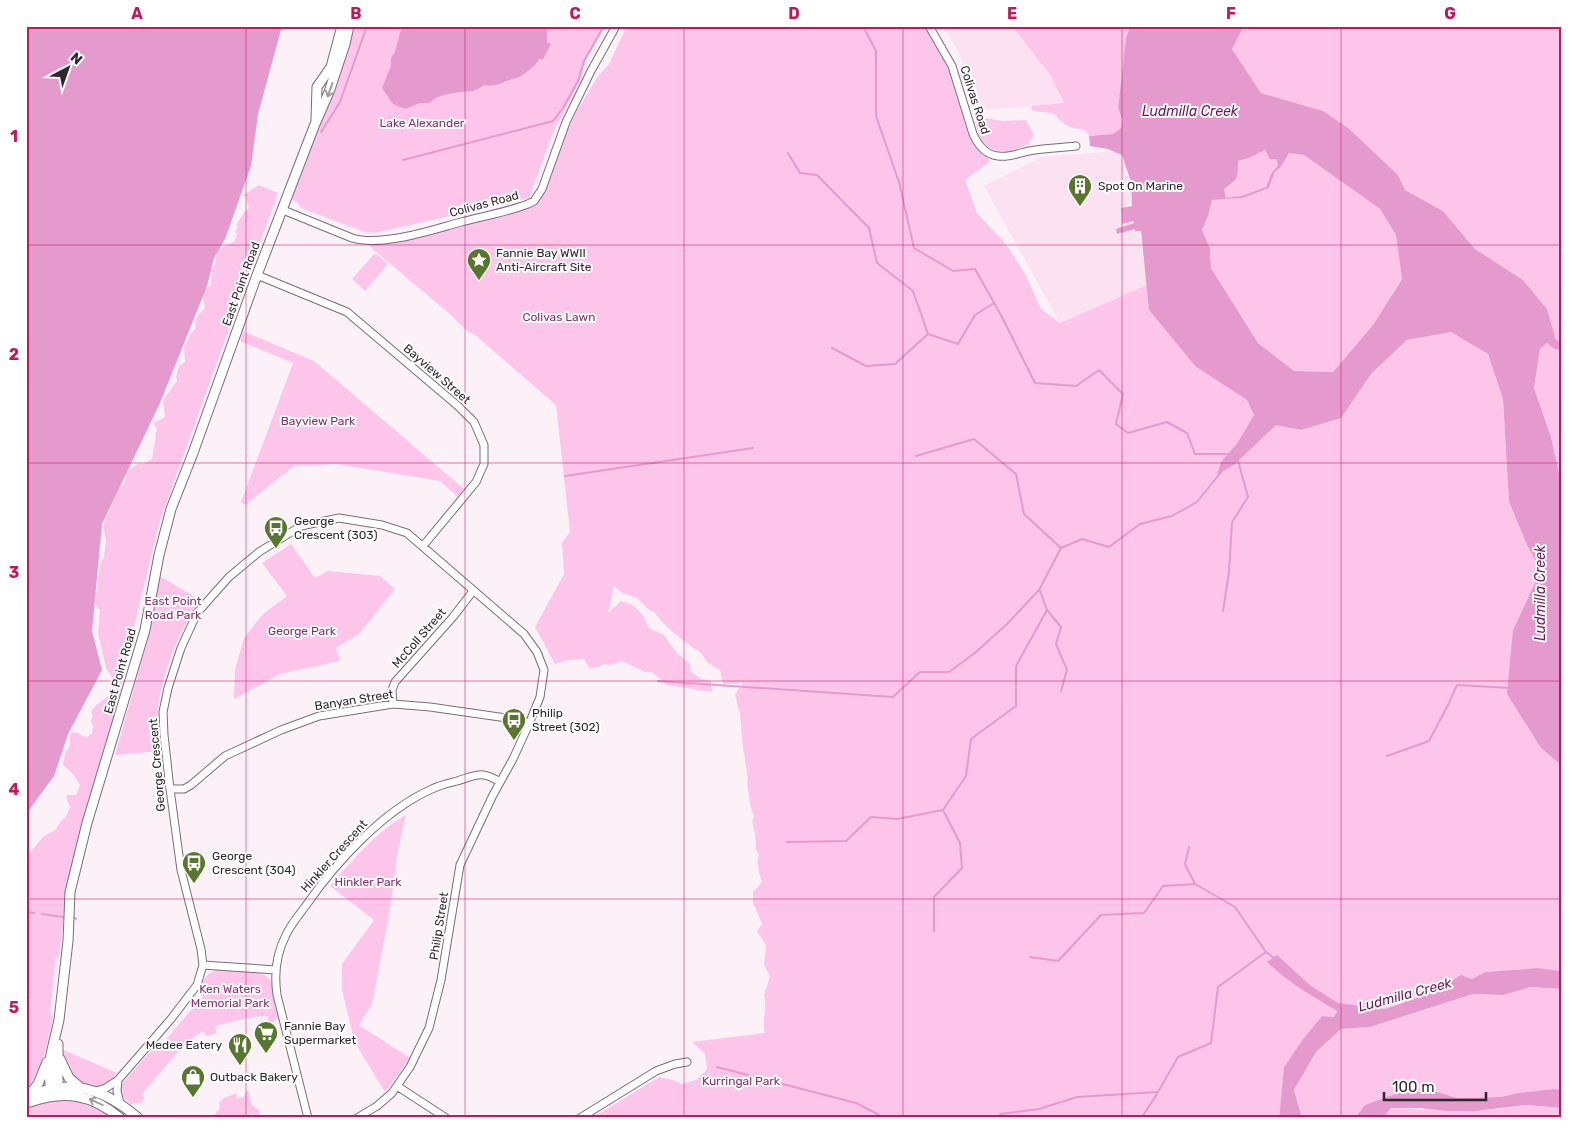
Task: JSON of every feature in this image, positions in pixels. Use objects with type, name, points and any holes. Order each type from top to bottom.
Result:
[{"type":"street","points":[[315,124],[318,87],[331,67],[342,26]]},
{"type":"street","points":[[315,124],[329,92],[349,26]]},
{"type":"street","name":"Colivas Road","points":[[283,210],[360,241],[375,241],[426,231],[534,201],[542,189],[569,117],[590,71],[616,26]]},
{"type":"street","name":"Colivas Road","points":[[929,26],[952,66],[972,134],[983,149],[990,154],[999,156],[1048,148],[1076,146]]},
{"type":"street","name":"East Point Road","points":[[55,1091],[56,1044],[68,941],[70,892],[87,823],[145,630],[159,555],[171,509],[315,124]]},
{"type":"street","name":"Bayview Street","points":[[257,275],[347,312],[458,406],[474,422],[484,445],[484,464],[476,482],[423,546]]},
{"type":"street","name":"George Crescent","points":[[203,965],[201,949],[182,870],[170,789],[164,735],[164,712],[168,688],[181,648],[197,613],[229,577],[259,552],[301,526],[339,518],[382,525],[407,533],[473,592],[524,634],[537,652],[544,670],[540,697],[530,724]]},
{"type":"street","name":"McColl Street","points":[[393,704],[392,690],[395,682],[473,592]]},
{"type":"street","name":"Banyan Street","points":[[170,789],[184,789],[225,756],[281,730],[318,716],[393,704],[430,706],[520,720],[530,724]]},
{"type":"street","name":"Philip Street","points":[[356,1118],[386,1098],[397,1086],[410,1067],[429,1028],[441,980],[460,866],[471,840],[530,724]]},
{"type":"street","name":"Hinkler Crescent","points":[[308,1118],[277,995],[276,970],[286,933],[316,891],[342,860],[384,819],[415,798],[438,786],[481,774],[489,775],[500,782]]},
{"type":"street","points":[[96,1092],[118,1080],[188,999],[197,985],[203,965],[276,970]]},
{"type":"street","points":[[56,1044],[64,1070],[71,1081],[82,1088],[96,1092],[120,1104],[138,1118]]},
{"type":"street","points":[[26,1098],[38,1084],[56,1044]]},
{"type":"street","points":[[580,1118],[656,1072],[675,1064],[687,1062]]},
{"type":"street","points":[[118,1080],[117,1091],[120,1104]]},
{"type":"street","points":[[397,1086],[446,1118]]},
{"type":"street","points":[[26,1098],[38,1093],[82,1088]]},
{"type":"street","points":[[26,1104],[55,1091],[88,1098],[103,1105],[120,1118]]},
{"type":"shaded area","points":[[943,26],[1012,26],[1051,76],[1065,104],[978,110],[959,53]]},
{"type":"shaded area","points":[[1117,151],[1122,157],[1125,173],[1130,182],[1131,198],[1130,204],[1120,208],[1122,222],[1116,226],[1132,221],[1133,223],[1115,229],[1117,235],[1135,229],[1136,232],[1139,232],[1147,285],[1060,323],[984,186],[1042,157]]},
{"type":"green space","name":"Lake Alexander","points":[[351,26],[605,26],[586,60],[581,80],[555,128],[529,198],[375,233],[365,232],[301,208],[297,202],[291,199],[347,45]]},
{"type":"green space","points":[[627,26],[925,26],[953,77],[967,130],[975,146],[990,162],[965,180],[977,213],[1006,244],[1025,274],[1041,309],[1060,323],[1147,285],[1149,310],[1195,366],[1247,400],[1254,415],[1238,442],[1221,462],[1217,474],[1244,454],[1276,424],[1301,430],[1341,418],[1372,373],[1407,340],[1451,332],[1488,354],[1503,399],[1509,502],[1527,545],[1541,570],[1513,630],[1541,748],[1561,765],[1561,971],[1538,968],[1485,972],[1472,979],[1461,975],[1429,994],[1385,1009],[1338,1003],[1334,1017],[1322,1016],[1284,1067],[1279,1118],[592,1118],[659,1077],[681,1084],[696,1080],[707,1069],[705,1054],[692,1042],[765,1033],[764,995],[770,976],[764,965],[766,945],[757,931],[762,924],[753,903],[753,892],[762,882],[758,868],[759,855],[756,850],[752,821],[754,817],[747,782],[740,712],[735,694],[741,688],[742,681],[739,684],[723,684],[720,670],[708,663],[701,653],[667,627],[654,612],[637,598],[622,593],[614,586],[608,613],[621,601],[635,607],[642,614],[649,628],[664,635],[677,653],[690,664],[691,672],[701,679],[711,681],[712,692],[667,685],[652,672],[645,672],[622,661],[611,665],[603,664],[599,667],[589,668],[584,659],[568,660],[555,664],[535,627],[564,574],[562,543],[570,532],[556,405],[368,245],[402,240],[532,207],[547,188],[564,137],[578,109],[598,76],[609,64]]},
{"type":"green space","points":[[1012,26],[1130,26],[1126,38],[1118,108],[1122,119],[1121,128],[1113,134],[1089,136],[1085,130],[1067,125],[1053,113],[1033,111],[1031,106],[1064,103],[1051,76]]},
{"type":"green space","points":[[1244,26],[1561,26],[1561,342],[1556,340],[1547,309],[1523,280],[1475,249],[1443,211],[1405,190],[1398,175],[1323,111],[1261,93],[1232,49]]},
{"type":"green space","points":[[984,118],[1003,121],[1026,120],[1034,135],[1028,144],[1008,154],[1000,152],[985,144],[979,136],[975,121]]},
{"type":"green space","points":[[1265,150],[1276,159],[1278,165],[1271,174],[1266,187],[1241,196],[1226,198],[1224,189],[1233,183],[1238,168],[1238,161]]},
{"type":"green space","points":[[1289,153],[1304,155],[1380,209],[1396,235],[1402,278],[1373,325],[1333,372],[1294,371],[1258,343],[1211,268],[1210,249],[1202,230],[1212,200],[1243,198],[1269,188],[1275,172],[1281,167]]},
{"type":"green space","points":[[259,185],[278,193],[160,521],[134,626],[122,681],[122,691],[83,822],[67,891],[59,958],[56,956],[50,1014],[53,1016],[49,1036],[41,1064],[26,1090],[26,857],[43,837],[55,830],[66,817],[70,807],[66,797],[68,795],[76,795],[80,785],[73,774],[63,765],[65,754],[70,745],[70,735],[72,732],[78,733],[86,738],[92,733],[93,726],[91,721],[93,715],[91,712],[99,703],[116,692],[113,679],[106,668],[98,634],[100,610],[95,605],[100,564],[104,557],[106,540],[103,526],[119,488],[124,485],[125,475],[139,463],[143,464],[152,459],[155,433],[157,431],[154,423],[165,417],[163,400],[177,381],[176,377],[179,366],[185,362],[184,345],[187,344],[191,333],[196,328],[197,317],[205,309],[202,291],[211,285],[213,274],[209,271],[215,265],[217,250],[235,241],[237,234],[235,232],[238,227],[236,225],[249,208],[246,197],[243,195]]},
{"type":"green space","points":[[375,253],[388,264],[365,291],[352,279]]},
{"type":"green space","name":"Bayview Park","points":[[243,331],[314,361],[464,489],[458,497],[440,481],[336,464],[294,466],[245,505],[241,502],[293,363],[240,341]]},
{"type":"green space","points":[[1547,343],[1554,349],[1561,350],[1561,482],[1551,437],[1534,388],[1540,349]]},
{"type":"green space","name":"George Park","points":[[291,544],[315,578],[328,571],[380,576],[395,589],[359,634],[336,648],[340,661],[280,674],[234,699],[235,670],[244,638],[263,614],[287,596],[262,563]]},
{"type":"green space","name":"East Point Road Park","points":[[160,576],[200,600],[179,638],[163,681],[158,709],[160,751],[115,755],[150,631]]},
{"type":"green space","name":"Hinkler Park","points":[[406,815],[399,845],[389,915],[372,1004],[359,1025],[410,1058],[385,1092],[355,1043],[342,990],[342,964],[374,920],[330,886],[375,838]]},
{"type":"green space","name":"Ken Waters Memorial Park","points":[[219,969],[247,970],[267,977],[274,989],[278,1016],[274,1022],[269,1024],[268,1016],[252,1017],[215,1026],[216,1033],[206,1036],[203,1031],[186,1043],[142,1094],[145,1099],[140,1103],[131,1104],[121,1095],[120,1086],[156,1045],[158,1049],[203,996],[202,987],[207,975]]},
{"type":"green space","points":[[1531,987],[1561,989],[1561,1090],[1518,1093],[1501,1097],[1457,1098],[1434,1091],[1398,1093],[1365,1105],[1355,1118],[1302,1118],[1294,1090],[1316,1052],[1341,1029],[1370,1027],[1473,994],[1503,995]]},
{"type":"green space","points":[[61,1049],[117,1073],[104,1086],[94,1087],[83,1084],[73,1078],[66,1068]]},
{"type":"green space","points":[[246,1091],[248,1091],[252,1105],[259,1110],[261,1118],[254,1118],[255,1116],[253,1114],[249,1115],[247,1110],[247,1116],[243,1118],[212,1118],[220,1108],[219,1103],[224,1098],[237,1093],[236,1099],[244,1097]]},
{"type":"green space","points":[[70,1099],[96,1107],[111,1118],[26,1118],[26,1110],[44,1101]]},
{"type":"green space","points":[[1526,1105],[1561,1108],[1561,1118],[1383,1118],[1391,1108],[1465,1111]]},
{"type":"water","points":[[26,26],[282,26],[258,114],[251,166],[225,239],[214,258],[207,286],[160,403],[102,524],[92,631],[102,670],[68,734],[54,776],[26,814]]},
{"type":"water","name":"Lake Alexander","points":[[404,26],[544,26],[547,31],[547,43],[551,44],[543,59],[539,59],[536,64],[519,77],[496,85],[484,85],[473,91],[444,95],[430,103],[420,103],[405,109],[393,104],[382,88],[391,66],[391,58]]},
{"type":"water","name":"Ludmilla Creek","points":[[1130,26],[1244,26],[1232,49],[1261,93],[1323,111],[1348,128],[1398,175],[1405,190],[1443,211],[1475,249],[1523,280],[1547,309],[1556,340],[1561,342],[1561,350],[1554,349],[1547,343],[1540,349],[1534,388],[1551,437],[1561,482],[1561,765],[1541,748],[1507,694],[1513,630],[1541,570],[1527,545],[1509,502],[1503,399],[1488,354],[1451,332],[1407,340],[1372,373],[1341,418],[1301,430],[1276,425],[1235,464],[1217,475],[1221,462],[1238,442],[1254,415],[1247,400],[1195,366],[1149,310],[1141,231],[1135,231],[1135,229],[1117,234],[1116,229],[1134,223],[1133,221],[1122,224],[1121,208],[1132,206],[1131,182],[1122,155],[1108,149],[1090,146],[1089,136],[1113,134],[1121,128],[1122,119],[1118,108],[1126,38]],"holes":[[[1265,150],[1270,159],[1276,159],[1278,165],[1271,174],[1266,187],[1241,196],[1226,198],[1224,189],[1236,178],[1238,161]],[[1289,153],[1304,155],[1380,209],[1396,235],[1402,279],[1373,325],[1333,372],[1294,371],[1258,343],[1211,268],[1210,249],[1202,230],[1212,200],[1243,198],[1269,188],[1275,172],[1281,167]]]},
{"type":"water","points":[[1277,955],[1311,986],[1338,1003],[1385,1009],[1429,994],[1461,975],[1472,979],[1485,972],[1538,968],[1561,971],[1561,989],[1531,987],[1503,995],[1473,994],[1370,1027],[1341,1029],[1316,1052],[1294,1090],[1302,1118],[1279,1118],[1284,1067],[1322,1016],[1334,1017],[1337,1011],[1292,983],[1267,962]]},
{"type":"water","points":[[1555,1089],[1561,1090],[1561,1108],[1526,1105],[1475,1111],[1446,1111],[1419,1108],[1391,1108],[1383,1118],[1355,1118],[1365,1105],[1398,1093],[1434,1091],[1457,1098],[1501,1097]]},
{"type":"waterway","points":[[321,132],[340,102],[367,26]]},
{"type":"waterway","points":[[403,160],[553,121],[563,108],[578,81],[584,61],[604,26]]},
{"type":"waterway","points":[[863,26],[876,51],[876,116],[899,182],[914,248],[953,271],[975,269],[1002,317],[1035,383],[1076,386],[1099,370],[1123,394],[1116,424],[1128,433],[1167,422],[1187,433],[1195,454],[1231,454]]},
{"type":"waterway","points":[[788,153],[800,173],[817,175],[869,228],[877,263],[913,291],[928,334],[958,344],[975,315],[994,303]]},
{"type":"waterway","points":[[832,348],[866,366],[895,364],[928,334]]},
{"type":"waterway","points":[[916,456],[974,439],[1016,474],[1024,514],[1061,548]]},
{"type":"waterway","points":[[565,476],[753,448]]},
{"type":"waterway","points":[[1223,611],[1229,572],[1232,522],[1248,497],[1238,461]]},
{"type":"waterway","points":[[658,681],[893,697],[920,672],[949,672],[976,652],[1007,624],[1039,590],[1061,548],[1082,539],[1109,547],[1140,524],[1172,516],[1197,502],[1221,472]]},
{"type":"waterway","points":[[787,842],[846,841],[871,817],[897,819],[943,810],[966,776],[971,739],[1016,706],[1016,666],[1047,610],[1040,591]]},
{"type":"waterway","points":[[1047,610],[1061,627],[1056,644],[1067,670],[1061,691]]},
{"type":"waterway","points":[[1387,756],[1429,741],[1457,685],[1509,688]]},
{"type":"waterway","points":[[934,931],[934,897],[962,868],[960,843],[943,810]]},
{"type":"waterway","points":[[1189,847],[1185,864],[1195,884]]},
{"type":"waterway","points":[[1030,957],[1058,961],[1101,915],[1144,913],[1163,886],[1195,884],[1235,907],[1266,952]]},
{"type":"waterway","points":[[28,912],[34,913]]},
{"type":"waterway","points":[[42,914],[63,917]]},
{"type":"waterway","points":[[996,1118],[1001,1114],[1039,1109],[1077,1097],[1158,1092],[1178,1057],[1211,1043],[1218,987],[1266,952],[1274,958]]},
{"type":"waterway","points":[[717,1067],[856,1103],[885,1118]]},
{"type":"waterway","points":[[1139,1118],[1142,1117],[1157,1094]]},
{"type":"place","name":"Spot On Marine","points":[[1080,207]]},
{"type":"place","name":"Fannie Bay WWII Anti-Aircraft Site","points":[[479,281]]},
{"type":"place","name":"George Crescent (303)","points":[[276,549]]},
{"type":"place","name":"Philip Street (302)","points":[[514,741]]},
{"type":"place","name":"George Crescent (304)","points":[[194,884]]},
{"type":"place","name":"Fannie Bay Supermarket","points":[[266,1054]]},
{"type":"place","name":"Medee Eatery","points":[[240,1066]]},
{"type":"place","name":"Outback Bakery","points":[[193,1098]]},
{"type":"park label","name":"Colivas Lawn","points":[[559,317]]},
{"type":"park label","name":"Kurringal Park","points":[[741,1081]]}]
